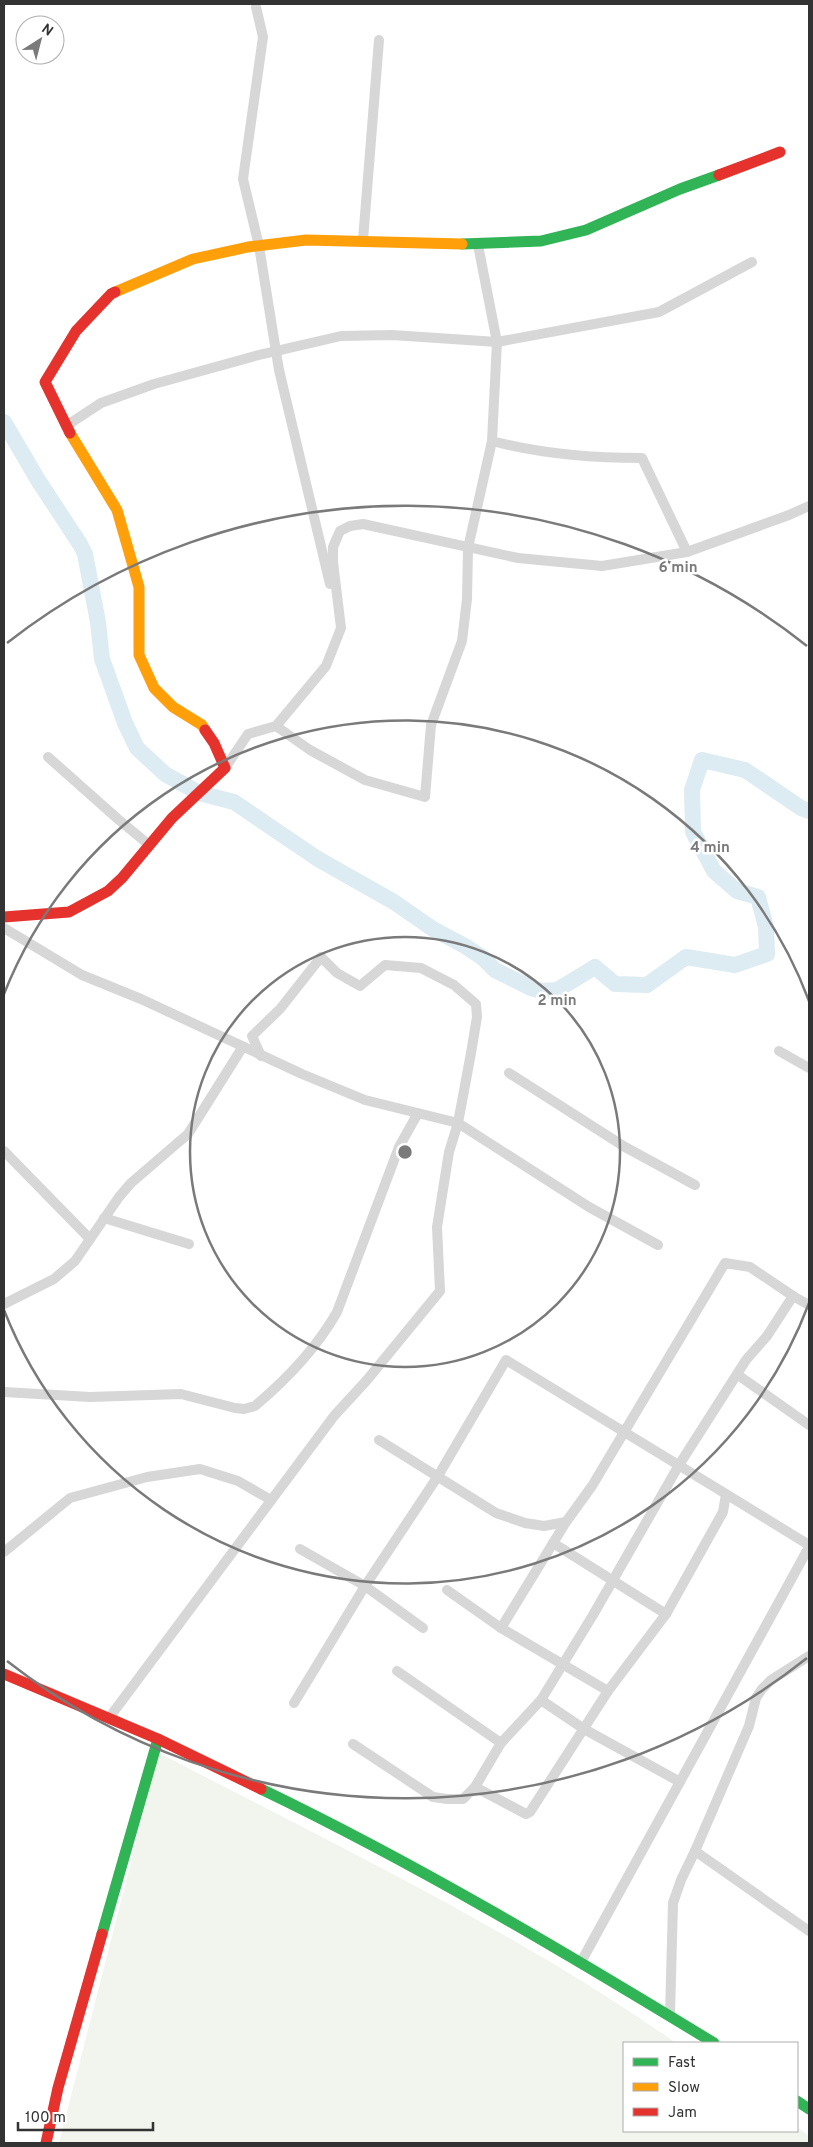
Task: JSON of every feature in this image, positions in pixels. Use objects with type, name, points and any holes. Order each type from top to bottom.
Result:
[{"type":"street","points":[[256,7],[263,37],[243,179],[259,246],[276,351],[341,628]]},
{"type":"street","points":[[363,240],[379,40]]},
{"type":"street","points":[[225,768],[214,742],[202,725],[173,707],[154,688],[139,655],[139,587],[117,510],[66,426],[45,382],[76,331],[111,294],[193,258],[306,240],[363,240],[478,245],[541,241],[586,230],[680,189],[780,152]]},
{"type":"street","points":[[276,726],[310,750],[365,780],[425,797],[431,725],[462,641],[467,599],[468,548],[492,441],[497,342],[478,245]]},
{"type":"street","points":[[66,426],[101,403],[154,384],[276,351],[341,336],[392,335],[497,342],[659,312],[752,262]]},
{"type":"street","points":[[492,441],[522,449],[576,456],[642,458],[687,552]]},
{"type":"street","points":[[4,917],[69,912],[108,891],[122,878],[148,844],[172,818],[225,768],[248,734],[276,726],[326,666],[341,628],[332,562],[334,547],[340,531],[350,526],[363,524],[518,558],[602,566],[687,552],[809,506]]},
{"type":"street","points":[[48,756],[148,844]]},
{"type":"street","points":[[4,928],[82,975],[141,999],[242,1048],[365,1100],[458,1123],[589,1207],[658,1245]]},
{"type":"street","points":[[109,1718],[334,1416],[367,1380],[440,1291],[437,1228],[449,1152],[458,1123],[477,1017],[476,1004],[454,985],[422,968],[385,965],[360,986],[337,973],[321,957],[280,1009],[252,1036],[261,1056]]},
{"type":"street","points":[[4,1304],[64,1272],[75,1261],[104,1218],[131,1183],[188,1134],[242,1048]]},
{"type":"street","points":[[779,1051],[809,1068]]},
{"type":"street","points":[[508,1073],[625,1147],[695,1185]]},
{"type":"street","points":[[4,1392],[90,1397],[181,1394],[235,1408],[244,1409],[255,1406],[309,1354],[326,1332],[336,1312],[384,1190],[399,1146],[418,1113]]},
{"type":"street","points":[[4,1151],[90,1239]]},
{"type":"street","points":[[104,1218],[189,1244]]},
{"type":"street","points":[[501,1628],[566,1522],[592,1486],[725,1263],[750,1267],[809,1305]]},
{"type":"street","points":[[353,1744],[432,1797],[447,1799],[463,1798],[475,1787],[501,1743],[540,1700],[679,1465],[746,1360],[767,1336],[793,1296]]},
{"type":"street","points":[[294,1703],[364,1586],[438,1476],[506,1360],[809,1546],[581,1962]]},
{"type":"street","points":[[738,1375],[809,1425]]},
{"type":"street","points":[[379,1440],[496,1513],[525,1523],[544,1526],[566,1522]]},
{"type":"street","points":[[4,1552],[70,1498],[147,1477],[200,1469],[238,1481],[271,1500]]},
{"type":"street","points":[[475,1787],[526,1814],[530,1812],[608,1691],[666,1614],[723,1512],[726,1494]]},
{"type":"street","points":[[553,1543],[666,1614]]},
{"type":"street","points":[[300,1549],[364,1586],[423,1628]]},
{"type":"street","points":[[447,1590],[501,1628],[608,1691]]},
{"type":"street","points":[[670,2015],[674,1903],[680,1880],[696,1851],[749,1726],[756,1698],[771,1680],[809,1656]]},
{"type":"street","points":[[397,1671],[501,1743]]},
{"type":"street","points":[[4,1674],[158,1739],[311,1813],[439,1881],[581,1962],[712,2042]]},
{"type":"street","points":[[540,1700],[584,1729],[680,1782]]},
{"type":"street","points":[[46,2143],[58,2088],[158,1739]]},
{"type":"street","points":[[696,1851],[809,1931]]},
{"type":"street","points":[[798,2102],[809,2109]]},
{"type":"shaded area","points":[[159,1753],[357,1855],[487,1926],[551,1963],[674,2042],[623,2042],[623,2132],[798,2132],[798,2128],[809,2136],[809,2143],[59,2143]]},
{"type":"waterway","points":[[4,9],[5,4]]},
{"type":"waterway","points":[[4,422],[85,554],[98,622],[102,659],[125,723],[137,748],[165,774],[199,793],[234,802],[318,859],[394,902],[433,929],[465,946],[483,958],[495,970],[531,988],[542,991],[557,990],[595,967],[615,984],[647,985],[686,957],[735,965],[767,954],[766,927],[758,897],[737,891],[714,871],[693,832],[692,790],[702,760],[745,770],[801,808],[809,811]]},
{"type":"traffic: fast","points":[[462,244],[541,241],[586,230],[680,189],[719,175]]},
{"type":"traffic: fast","points":[[102,1934],[158,1739]]},
{"type":"traffic: fast","points":[[261,1789],[377,1848],[490,1910],[712,2042]]},
{"type":"traffic: fast","points":[[798,2102],[809,2109]]},
{"type":"traffic: slow","points":[[115,292],[193,259],[248,247],[306,240],[462,244]]},
{"type":"traffic: slow","points":[[70,433],[117,510],[139,587],[139,655],[154,688],[173,707],[202,725],[205,730]]},
{"type":"traffic: jam","points":[[719,175],[780,152]]},
{"type":"traffic: jam","points":[[70,433],[45,382],[76,331],[115,292]]},
{"type":"traffic: jam","points":[[4,917],[69,912],[108,891],[122,878],[172,818],[225,768],[214,743],[205,730]]},
{"type":"traffic: jam","points":[[4,1674],[158,1739],[261,1789]]},
{"type":"traffic: jam","points":[[46,2143],[58,2088],[102,1934]]}]
